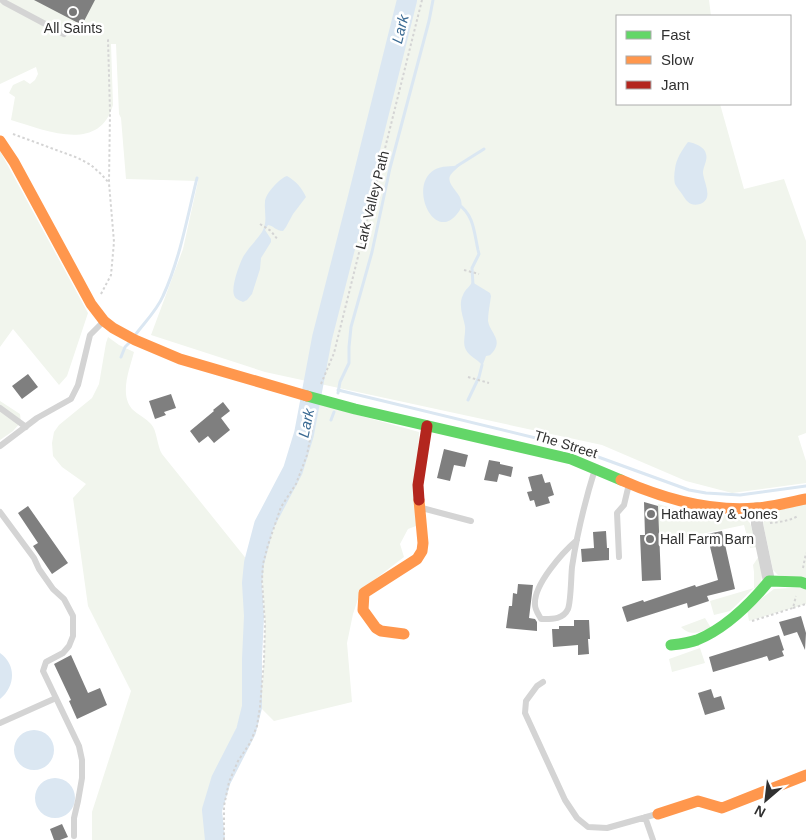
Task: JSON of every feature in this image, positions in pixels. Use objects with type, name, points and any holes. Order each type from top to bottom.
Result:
[{"type":"main road","name":"The Street","points":[[4,137],[14,162],[91,304],[104,321],[130,338],[180,359],[314,397],[427,426],[571,458],[650,492],[693,504],[714,507],[757,508],[806,498]]},
{"type":"main road","points":[[404,634],[381,631],[376,628],[363,610],[363,602],[364,593],[417,559],[422,551],[418,485],[427,426]]},
{"type":"main road","points":[[671,645],[688,643],[706,636],[728,621],[762,590],[769,581],[804,583]]},
{"type":"main road","points":[[658,814],[698,801],[722,808],[806,776]]},
{"type":"street","points":[[757,508],[757,524],[769,581]]},
{"type":"lane","points":[[2,0],[64,34]]},
{"type":"lane","points":[[0,446],[37,418],[71,399],[78,384],[90,335],[104,321]]},
{"type":"lane","points":[[0,408],[26,427]]},
{"type":"lane","points":[[577,540],[559,557],[536,592],[535,604],[541,619],[553,619],[562,616],[568,609],[577,540],[586,497],[596,468]]},
{"type":"lane","points":[[619,557],[617,513],[624,505],[629,483]]},
{"type":"lane","points":[[420,508],[471,521]]},
{"type":"lane","points":[[0,512],[34,558],[53,589],[64,599],[73,616],[73,636],[69,646],[63,653],[46,662],[43,670],[79,746],[82,760],[82,778],[74,818],[74,836]]},
{"type":"lane","points":[[543,682],[537,686],[526,702],[525,713],[565,800],[577,818],[588,826],[607,828],[658,814]]},
{"type":"lane","points":[[0,724],[56,698]]},
{"type":"lane","points":[[646,817],[653,840]]},
{"type":"path","name":"Lark Valley Path","points":[[224,840],[224,806],[229,782],[238,761],[250,743],[259,717],[265,624],[262,580],[263,564],[281,507],[296,484],[307,455],[314,397],[320,388],[334,353],[422,0]]},
{"type":"path","points":[[91,304],[100,297],[111,275],[114,242],[109,183],[108,38]]},
{"type":"path","points":[[4,137],[72,156],[91,165],[109,183]]},
{"type":"path","points":[[261,225],[268,228],[278,240]]},
{"type":"path","points":[[464,270],[479,274]]},
{"type":"path","points":[[468,377],[489,383]]},
{"type":"path","points":[[793,608],[804,583],[806,553]]},
{"type":"path","points":[[749,622],[806,604]]},
{"type":"shaded area","points":[[0,0],[709,0],[711,15],[616,15],[616,105],[720,105],[744,189],[784,179],[806,241],[806,433],[798,436],[806,461],[806,483],[732,493],[686,481],[602,445],[265,372],[151,335],[183,249],[198,181],[126,179],[121,118],[119,114],[116,44],[111,44],[113,105],[106,120],[96,129],[84,134],[55,133],[11,120],[15,97],[9,93],[13,85],[24,80],[30,84],[35,80],[38,74],[36,67],[0,84]]},
{"type":"shaded area","points":[[688,142],[702,147],[706,156],[703,173],[707,198],[704,202],[697,205],[687,201],[675,182],[674,173],[677,162]]},
{"type":"shaded area","points":[[0,151],[88,313],[67,376],[59,385],[13,329],[0,347]]},
{"type":"shaded area","points":[[460,165],[450,176],[449,180],[460,198],[461,208],[448,221],[440,222],[427,209],[423,188],[427,178],[437,168]]},
{"type":"shaded area","points":[[287,176],[298,185],[306,197],[283,231],[268,225],[265,230],[271,242],[261,258],[260,269],[252,294],[243,302],[235,298],[233,291],[241,261],[264,228],[267,195],[277,183]]},
{"type":"shaded area","points":[[472,282],[490,293],[488,321],[497,343],[493,352],[486,356],[482,367],[467,352],[464,344],[465,326],[461,303],[464,293]]},
{"type":"shaded area","points":[[108,337],[134,352],[126,389],[128,403],[132,409],[151,424],[155,430],[162,454],[248,561],[247,608],[251,655],[250,674],[237,727],[214,781],[209,809],[213,840],[92,840],[92,812],[131,691],[88,606],[73,498],[86,484],[62,467],[53,456],[52,443],[54,432],[59,425],[92,398],[99,384]]},
{"type":"shaded area","points":[[0,401],[20,414],[21,422],[13,431],[0,440]]},
{"type":"shaded area","points":[[318,404],[419,432],[416,526],[408,529],[400,544],[404,557],[361,590],[353,614],[347,643],[352,702],[274,721],[260,707],[265,624],[262,580],[263,564],[281,507],[296,484],[307,455]]},
{"type":"shaded area","points":[[806,499],[806,579],[778,575],[773,570],[763,523],[776,510]]},
{"type":"shaded area","points":[[658,504],[685,512],[743,516],[750,523],[757,547],[750,548],[744,525],[659,543]]},
{"type":"shaded area","points":[[759,556],[762,577],[757,590],[754,588],[753,565]]},
{"type":"shaded area","points":[[806,587],[806,604],[749,621],[747,609],[774,589]]},
{"type":"shaded area","points":[[754,588],[730,611],[714,615],[710,601]]},
{"type":"shaded area","points":[[705,618],[711,628],[692,633],[681,627]]},
{"type":"shaded area","points":[[700,648],[705,663],[672,672],[669,659]]},
{"type":"shaded area","points":[[0,653],[9,664],[12,676],[9,688],[0,699]]},
{"type":"shaded area","points":[[38,730],[45,733],[51,739],[54,750],[53,758],[45,767],[38,770],[30,770],[23,767],[15,758],[14,746],[17,739],[26,731]]},
{"type":"shaded area","points":[[59,778],[66,781],[72,787],[75,798],[74,806],[66,815],[59,818],[51,818],[44,815],[36,806],[35,794],[38,787],[47,779]]},
{"type":"building","name":"All Saints","points":[[34,0],[95,0],[82,25]]},
{"type":"building","points":[[28,374],[38,387],[22,399],[12,386]]},
{"type":"building","points":[[171,394],[176,408],[164,412],[166,415],[155,419],[149,401]]},
{"type":"building","points":[[223,402],[230,411],[221,418],[230,430],[214,443],[208,436],[199,443],[190,431]]},
{"type":"building","points":[[444,449],[468,455],[465,467],[454,465],[450,481],[437,478]]},
{"type":"building","points":[[489,460],[513,467],[511,477],[499,474],[497,482],[484,480]]},
{"type":"building","points":[[542,474],[545,483],[550,482],[554,495],[548,497],[550,503],[536,507],[534,500],[530,501],[527,492],[532,491],[528,477]]},
{"type":"building","name":"Hall Farm Barn","points":[[644,502],[658,506],[661,580],[642,581],[640,535],[645,535]]},
{"type":"building","points":[[28,506],[68,563],[52,574],[33,546],[38,543],[18,513]]},
{"type":"building","points":[[606,531],[609,560],[582,562],[581,549],[594,548],[593,532]]},
{"type":"building","points":[[722,531],[735,589],[707,596],[709,601],[688,608],[687,603],[627,622],[622,607],[718,580],[707,534]]},
{"type":"building","points":[[518,584],[533,585],[529,618],[535,619],[537,622],[537,631],[506,628],[509,606],[512,606],[513,593],[517,594]]},
{"type":"building","points":[[801,616],[806,633],[805,650],[797,632],[784,636],[779,622]]},
{"type":"building","points":[[574,620],[589,620],[589,654],[578,655],[578,645],[553,647],[552,629],[559,629],[559,626],[574,626]]},
{"type":"building","points":[[779,635],[784,656],[769,661],[767,656],[713,672],[709,657]]},
{"type":"building","points":[[71,655],[88,693],[100,688],[107,705],[77,719],[69,701],[71,700],[54,664]]},
{"type":"building","points":[[711,689],[714,698],[721,696],[725,709],[705,715],[698,693]]},
{"type":"building","points":[[62,824],[68,837],[54,840],[50,829]]},
{"type":"waterway","name":"Lark","points":[[215,840],[212,810],[221,780],[246,731],[252,707],[254,616],[252,583],[254,563],[264,525],[293,470],[304,434],[322,338],[407,0]]},
{"type":"waterway","points":[[338,393],[340,382],[349,363],[351,327],[372,252],[390,168],[433,0]]},
{"type":"waterway","points":[[457,166],[484,149]]},
{"type":"waterway","points":[[136,334],[158,306],[169,282],[183,238],[197,178]]},
{"type":"waterway","points":[[458,204],[470,219],[479,254],[472,268],[473,285]]},
{"type":"waterway","points":[[121,357],[129,343]]},
{"type":"waterway","points":[[468,400],[479,377],[482,365]]},
{"type":"waterway","points":[[338,390],[548,441],[689,490],[740,495],[806,486]]},
{"type":"waterway","points":[[331,420],[334,412]]},
{"type":"traffic: fast","points":[[307,396],[355,409],[571,459],[621,480]]},
{"type":"traffic: fast","points":[[671,645],[697,640],[718,629],[746,607],[769,581],[801,582],[806,584]]},
{"type":"traffic: slow","points":[[0,141],[14,162],[91,304],[104,321],[135,340],[180,359],[307,396]]},
{"type":"traffic: slow","points":[[621,480],[687,503],[721,508],[738,509],[775,506],[806,499]]},
{"type":"traffic: slow","points":[[404,634],[381,631],[376,628],[363,610],[364,593],[417,559],[422,551],[419,500]]},
{"type":"traffic: slow","points":[[658,814],[698,801],[722,808],[806,775]]},
{"type":"traffic: jam","points":[[419,500],[418,485],[427,426]]},
{"type":"place","name":"All Saints","points":[[73,12]]},
{"type":"place","name":"Hathaway & Jones","points":[[651,514]]},
{"type":"place","name":"Hall Farm Barn","points":[[650,539]]}]
